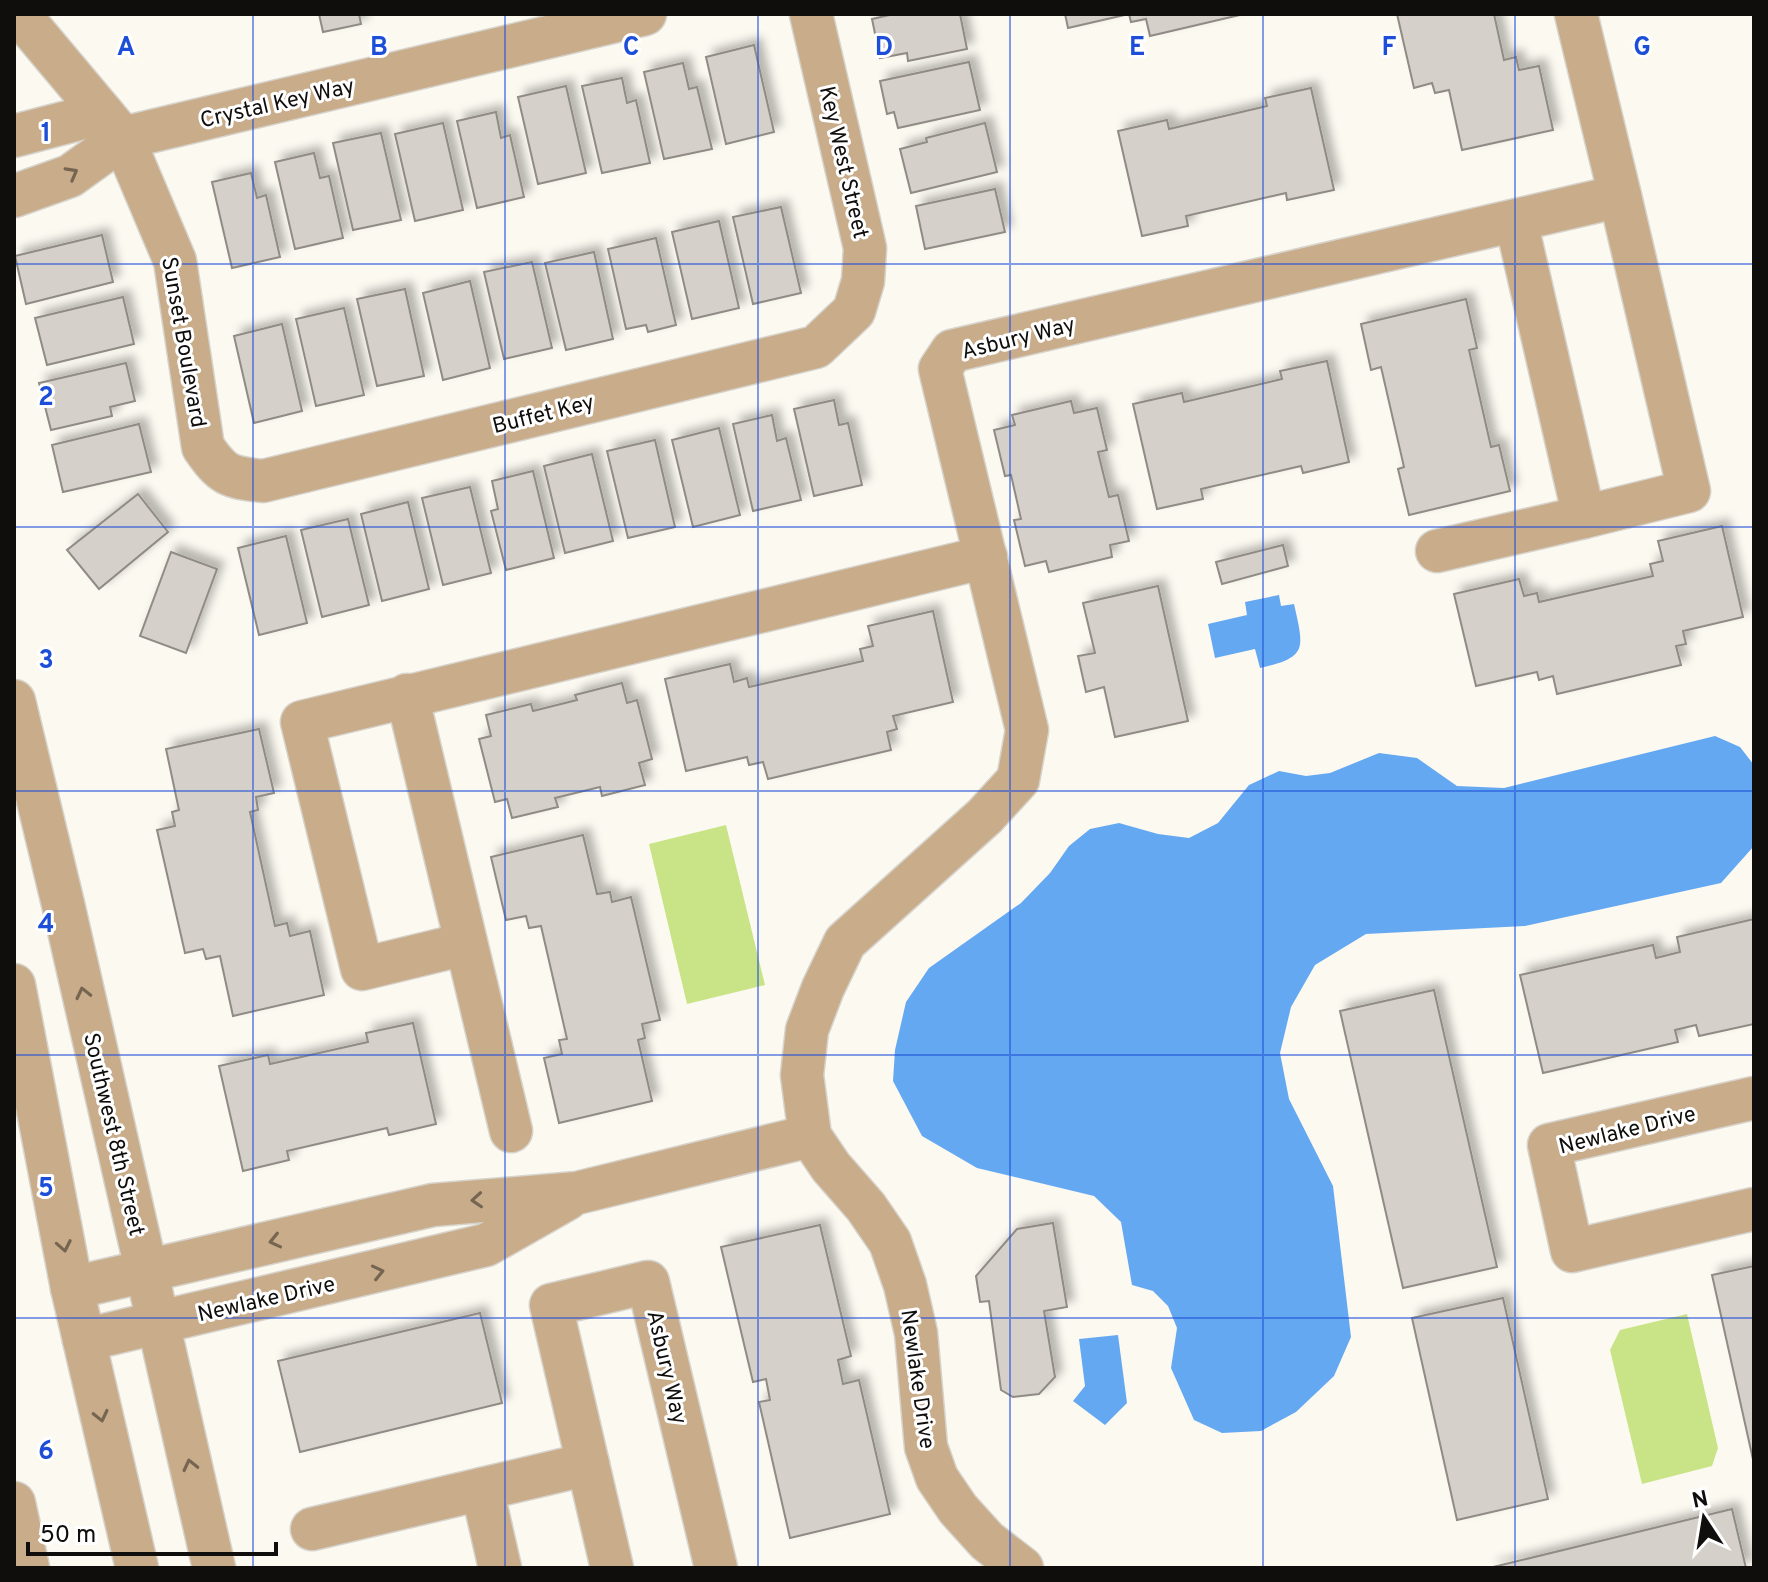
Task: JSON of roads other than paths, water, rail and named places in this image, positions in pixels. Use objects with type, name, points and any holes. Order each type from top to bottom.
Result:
[{"type":"street","name":"Sunset Boulevard","points":[[19,14],[113,126],[175,261],[203,447],[220,471]]},
{"type":"street","name":"Crystal Key Way","points":[[14,136],[113,126],[645,14]]},
{"type":"street","name":"Key West Street","points":[[811,14],[865,248],[863,281],[854,311]]},
{"type":"street","points":[[1437,551],[1689,491],[1576,14]]},
{"type":"street","name":"Crystal Key Way","points":[[14,196],[70,176],[113,126]]},
{"type":"street","name":"Asbury Way","points":[[810,1136],[802,1075],[807,1030],[845,942],[985,816],[1018,780],[1027,730],[940,369],[952,351],[1620,196]]},
{"type":"street","points":[[1516,221],[1584,517]]},
{"type":"street","name":"Buffet Key","points":[[220,471],[232,477],[263,481],[816,347],[854,311]]},
{"type":"street","points":[[465,944],[362,969],[302,722],[986,557]]},
{"type":"street","points":[[407,695],[511,1131]]},
{"type":"street","name":"Southwest 8th Street","points":[[14,701],[214,1568]]},
{"type":"street","points":[[14,985],[72,1288],[137,1568]]},
{"type":"street","name":"Newlake Drive","points":[[1754,1098],[1549,1145],[1572,1251],[1754,1209]]},
{"type":"street","name":"Newlake Drive","points":[[72,1288],[433,1205],[577,1193],[810,1136],[890,1242],[905,1285],[916,1333],[926,1447],[937,1478],[977,1531],[1022,1568]]},
{"type":"street","name":"Newlake Drive","points":[[84,1340],[486,1245],[577,1193]]},
{"type":"street","points":[[433,1205],[444,1256]]},
{"type":"street","name":"Asbury Way","points":[[612,1568],[551,1305],[648,1282],[716,1568]]},
{"type":"street","points":[[312,1529],[588,1464]]},
{"type":"street","points":[[482,1489],[500,1568]]},
{"type":"street","points":[[14,1503],[28,1568]]},
{"type":"water","points":[[1279,595],[1281,606],[1294,604],[1300,641],[1294,655],[1260,668],[1255,649],[1215,658],[1208,624],[1247,615],[1245,602]]},
{"type":"water","points":[[1715,736],[1740,747],[1754,765],[1754,846],[1721,883],[1525,926],[1366,934],[1315,965],[1291,1007],[1280,1053],[1289,1099],[1333,1186],[1351,1337],[1334,1376],[1296,1412],[1261,1431],[1222,1433],[1194,1420],[1171,1368],[1177,1328],[1168,1306],[1153,1291],[1132,1285],[1121,1222],[1094,1196],[977,1168],[922,1136],[893,1081],[895,1050],[906,1002],[929,968],[1021,903],[1050,873],[1069,846],[1090,829],[1119,823],[1158,834],[1189,838],[1218,823],[1249,785],[1279,771],[1306,776],[1330,773],[1379,753],[1417,758],[1457,786],[1504,788]]},
{"type":"water","points":[[1118,1335],[1127,1403],[1105,1425],[1073,1401],[1085,1386],[1079,1339]]}]
